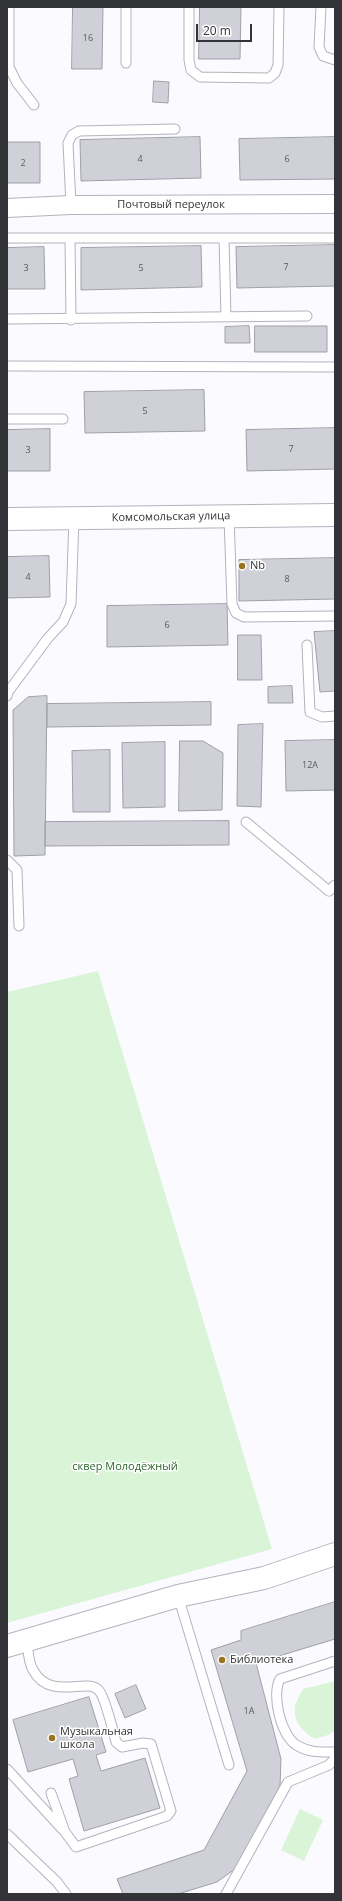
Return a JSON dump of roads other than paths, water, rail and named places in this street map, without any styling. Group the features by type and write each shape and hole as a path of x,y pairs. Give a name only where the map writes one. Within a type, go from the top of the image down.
{"main road":[{"name":"Комсомольская улица","path":"7,519 335,515"},
{"path":"17,1643 178,1596 264,1578 335,1554"}],"street":[{"name":"Почтовый переулок","path":"7,208 71,205 335,204"}],"lane":[{"path":"9,7 8,67 17,83 34,105"},
{"path":"126,7 126,63"},
{"path":"189,7 188,60 190,70 200,77 269,78 275,73 278,65 279,7"},
{"path":"321,7 319,47 323,56 335,60"},
{"path":"71,205 68,143 72,135 79,131 175,129"},
{"path":"7,238 335,238"},
{"path":"70,238 71,320"},
{"path":"224,238 226,317"},
{"path":"7,320 307,316"},
{"path":"7,366 335,367"},
{"path":"7,419 63,419"},
{"path":"229,516 232,604 236,613 244,617 335,616"},
{"path":"7,696 8,692 48,638 63,622 71,604 74,518"},
{"path":"307,645 310,712 322,717 335,716"},
{"path":"246,822 329,891 335,885"},
{"path":"7,860 17,870 19,926"},
{"path":"178,1596 229,1765"},
{"path":"7,1769 65,1832 76,1847 167,1816 171,1811 151,1744 143,1743 122,1747 116,1742 100,1692 92,1686 56,1688 43,1683 32,1669 17,1643"},
{"path":"335,1661 280,1679 276,1686 276,1697 285,1732 297,1746 313,1752 335,1752"},
{"path":"226,1894 288,1782 329,1765 335,1758"},
{"path":"52,1793 65,1832"},
{"path":"7,1834 57,1882 66,1894"}],"place":[{"name":"Nb","path":"242,566"},
{"name":"Библиотека","path":"222,1660"},
{"name":"Музыкальная школа","path":"52,1738"}],"park label":[{"name":"сквер Молодёжный","path":"125,1467"}]}
